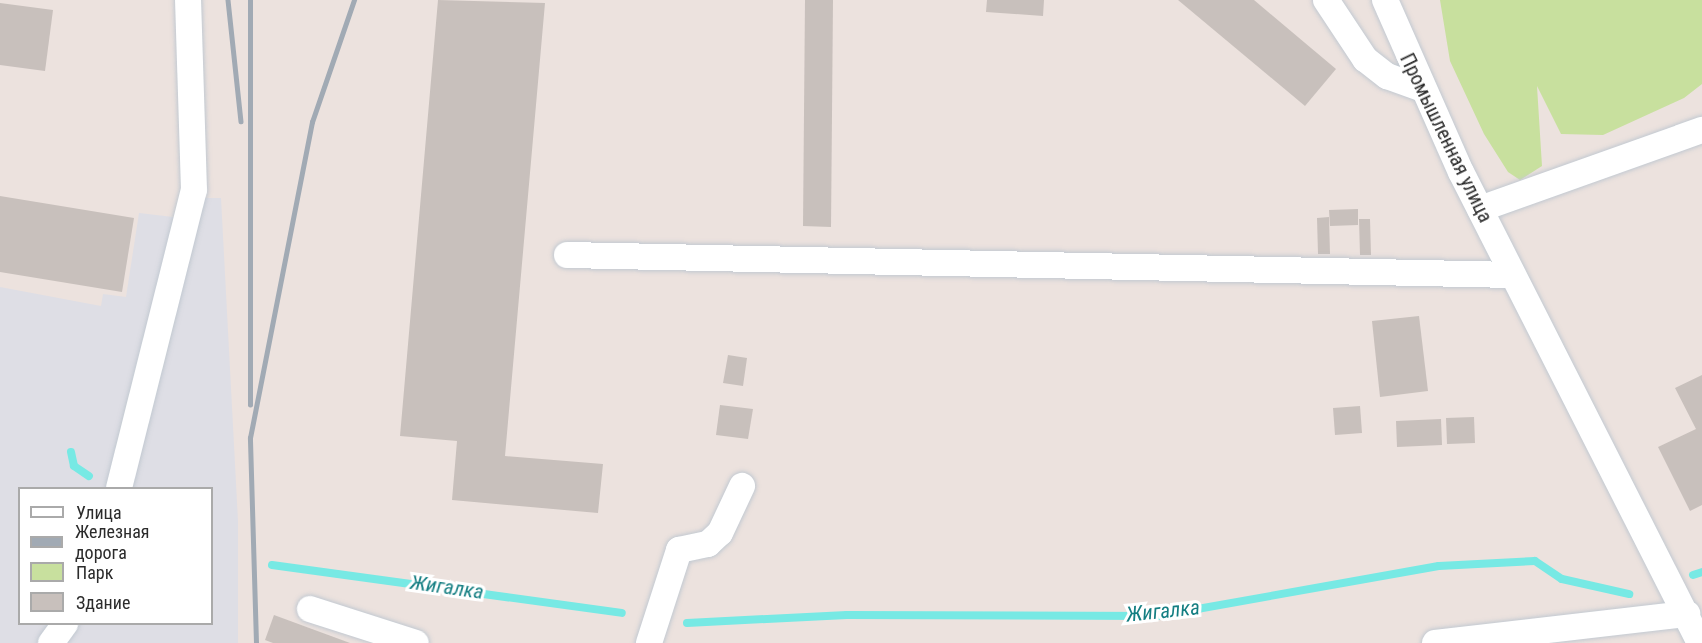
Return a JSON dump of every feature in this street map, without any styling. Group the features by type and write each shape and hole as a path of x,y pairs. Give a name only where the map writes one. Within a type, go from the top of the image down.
{"street":[{"path":"120,487 194,190 188,0"},
{"path":"1326,0 1365,59 1387,76 1422,89"},
{"name":"Промышленная улица","path":"1385,0 1422,89 1512,275 1700,643"},
{"path":"1480,209 1702,130"},
{"path":"567,255 1512,275"},
{"path":"649,643 679,550 708,543 720,533 742,486"},
{"path":"310,609 416,643"},
{"path":"1435,643 1687,614"},
{"path":"51,643 64,625"}],"shaded area":[{"path":"186,198 221,198 238,521 238,643 0,643 0,287 101,306 103,294 126,297 139,213 182,218"}],"green space":[{"path":"1440,0 1702,0 1702,84 1684,98 1603,135 1561,134 1537,86 1542,166 1520,180 1508,172 1484,134 1450,61"}],"building":[{"path":"438,0 545,3 505,456 603,464 598,513 452,500 457,441 400,436"},
{"path":"805,0 833,0 831,227 803,226"},
{"path":"987,0 1044,0 1043,16 986,12"},
{"path":"1178,0 1254,0 1336,69 1305,106"},
{"path":"0,3 53,10 45,71 0,65"},
{"path":"0,196 134,218 122,292 0,272"},
{"path":"1358,209 1358,225 1330,226 1329,210"},
{"path":"1329,217 1330,254 1318,254 1317,218"},
{"path":"1359,219 1370,219 1371,255 1360,255"},
{"path":"1419,316 1428,391 1380,397 1372,321"},
{"path":"728,355 747,358 743,386 723,383"},
{"path":"1702,375 1702,505 1690,511 1658,447 1696,429 1675,388"},
{"path":"720,405 753,409 748,439 716,435"},
{"path":"1360,406 1362,433 1335,435 1333,408"},
{"path":"1474,417 1475,443 1447,444 1446,418"},
{"path":"1441,419 1442,445 1397,447 1396,421"},
{"path":"274,615 350,643 273,643 265,640"}],"waterway":[{"name":"Жигалка","path":"71,452 74,466 89,476"},
{"name":"Жигалка","path":"687,623 847,615 1158,616 1439,566 1535,561 1562,579 1629,594"},
{"name":"Жигалка","path":"272,565 622,613"},
{"name":"Жигалка","path":"1693,575 1702,572"}],"railway":[{"path":"228,0 241,121"},
{"path":"250,0 250,405"},
{"path":"256,643 250,438 312,122 354,0"}]}
